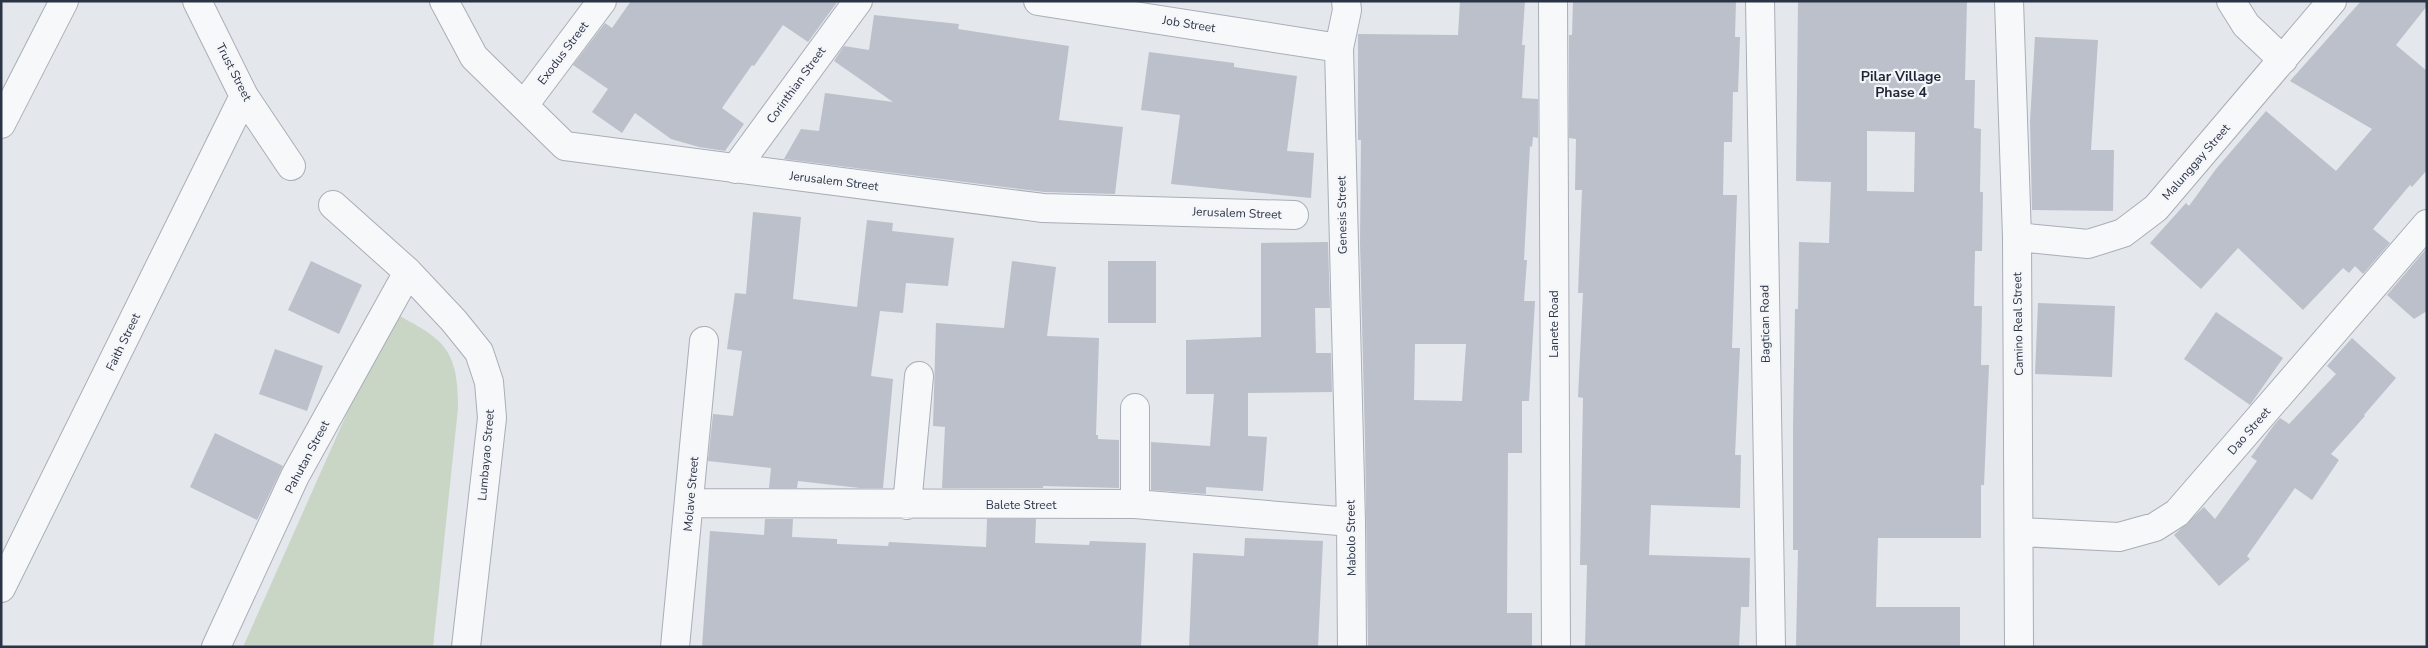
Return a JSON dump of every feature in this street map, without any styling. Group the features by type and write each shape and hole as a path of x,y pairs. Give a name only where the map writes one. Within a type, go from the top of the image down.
{"street":[{"path":"1,124 64,1"},
{"name":"Trust Street","path":"198,1 244,96 291,166"},
{"name":"Jerusalem Street","path":"444,1 474,57 565,146 1042,208 1294,215"},
{"name":"Exodus Street","path":"524,105 602,1"},
{"name":"Corinthian Street","path":"735,169 858,1"},
{"name":"Job Street","path":"1038,1 1339,48"},
{"name":"Genesis Street","path":"1346,1 1347,10 1339,48 1349,429"},
{"name":"Lanete Road","path":"1553,1 1556,647"},
{"name":"Bagtican Road","path":"1760,1 1771,647"},
{"name":"Camino Real Street","path":"2009,1 2017,238 2020,532 2019,647"},
{"path":"2232,1 2246,25 2282,60"},
{"name":"Malunggay Street","path":"2017,238 2088,244 2124,233 2156,208 2332,1"},
{"name":"Faith Street","path":"1,588 244,96"},
{"name":"Lumbayao Street","path":"334,205 408,272 454,321 479,352 489,382 492,418 466,647"},
{"name":"Dao Street","path":"2020,532 2119,537 2155,526 2177,513 2427,224"},
{"name":"Pahutan Street","path":"216,647 295,476 408,272"},
{"name":"Molave Street","path":"676,647 704,341"},
{"path":"907,505 919,376"},
{"path":"1135,408 1135,504"},
{"name":"Mabolo Street","path":"1349,429 1352,647"},
{"name":"Balete Street","path":"690,503 907,505 1135,504 1351,522"}],"green space":[{"path":"392,312 424,330 444,347 451,358 457,387 458,408 433,647 243,647"}],"building":[{"path":"631,1 838,1 808,42 783,25 754,66 752,65 722,108 744,124 725,151 699,147 671,139 635,113 622,133 592,112 608,89 573,65 605,23 612,28"},
{"path":"1460,1 1525,1 1522,45 1525,45 1522,98 1538,99 1538,138 1533,137 1532,147 1530,146 1524,260 1527,260 1524,301 1535,301 1529,401 1522,401 1522,453 1508,453 1507,613 1532,613 1532,647 1368,647 1360,242 1361,140 1358,140 1358,34 1458,35","holes":["1415,344 1466,344 1462,401 1414,400"]},
{"path":"1573,1 1736,1 1735,37 1740,37 1738,92 1733,92 1732,142 1724,142 1723,195 1737,195 1732,348 1740,348 1735,455 1741,455 1740,508 1651,505 1649,555 1750,558 1749,607 1741,607 1739,647 1585,647 1587,565 1580,565 1583,398 1578,397 1583,293 1578,293 1582,190 1575,190 1576,139 1569,138 1569,35 1572,35"},
{"path":"1798,1 1967,1 1965,80 1975,80 1974,128 1981,129 1980,192 1983,192 1982,251 1975,251 1974,306 1982,306 1981,365 1989,365 1984,485 1981,485 1981,538 1878,538 1876,607 1960,607 1960,647 1796,647 1798,550 1793,550 1793,428 1795,309 1798,309 1799,242 1829,243 1831,182 1796,181","holes":["1867,131 1915,132 1914,192 1867,191"]},
{"path":"2361,1 2427,1 2427,6 2396,45 2427,71 2427,170 2412,187 2410,185 2373,229 2390,243 2363,274 2355,266 2349,273 2343,268 2303,310 2238,248 2201,289 2150,243 2186,203 2189,206 2216,169 2266,111 2336,171 2372,129 2290,81"},
{"path":"874,15 959,24 958,29 1069,46 1059,120 1123,127 1115,194 1044,192 784,159 801,129 819,131 825,93 893,102 834,61 844,46 869,50"},
{"path":"2035,37 2098,40 2091,150 2114,150 2113,211 2032,210 2030,121"},
{"path":"1149,52 1234,63 1234,67 1297,76 1287,151 1314,153 1311,198 1171,184 1180,115 1141,110"},
{"path":"753,212 801,217 793,299 857,307 867,220 893,223 892,231 954,238 948,286 906,283 903,313 880,311 871,376 893,379 883,488 860,488 798,481 797,488 769,488 771,468 708,461 713,414 733,416 742,351 727,349 735,293 746,294"},
{"path":"1328,242 1330,308 1315,308 1316,353 1331,353 1332,392 1248,393 1248,436 1267,437 1263,491 1206,487 1206,494 1151,490 1151,442 1210,446 1214,394 1186,394 1186,340 1261,337 1261,243"},
{"path":"2427,248 2427,311 2414,319 2387,295"},
{"path":"311,261 362,285 339,334 288,310"},
{"path":"1012,261 1056,267 1047,336 1099,338 1096,435 1098,435 1098,439 1119,440 1119,488 1043,486 1043,488 942,488 945,427 933,426 936,323 1004,328"},
{"path":"1108,261 1156,261 1156,323 1108,323"},
{"path":"2038,303 2115,306 2112,377 2035,374"},
{"path":"2216,312 2283,358 2250,405 2184,359"},
{"path":"2352,338 2396,378 2331,454 2339,460 2312,500 2295,488 2247,556 2250,559 2219,586 2174,535 2204,507 2215,519 2257,461 2251,457 2274,425 2280,418 2289,424 2336,374 2327,366"},
{"path":"275,349 323,366 307,411 259,394"},
{"path":"215,433 283,466 257,520 190,487"},
{"path":"765,519 793,519 792,537 837,539 837,544 888,546 889,542 986,547 987,519 1036,519 1035,543 1089,545 1090,541 1146,543 1141,647 702,647 710,531 764,535"},
{"path":"1245,538 1323,541 1318,647 1189,647 1193,553 1244,556"}],"district":[{"name":"Pilar Village Phase 4","path":"1901,84"}]}
